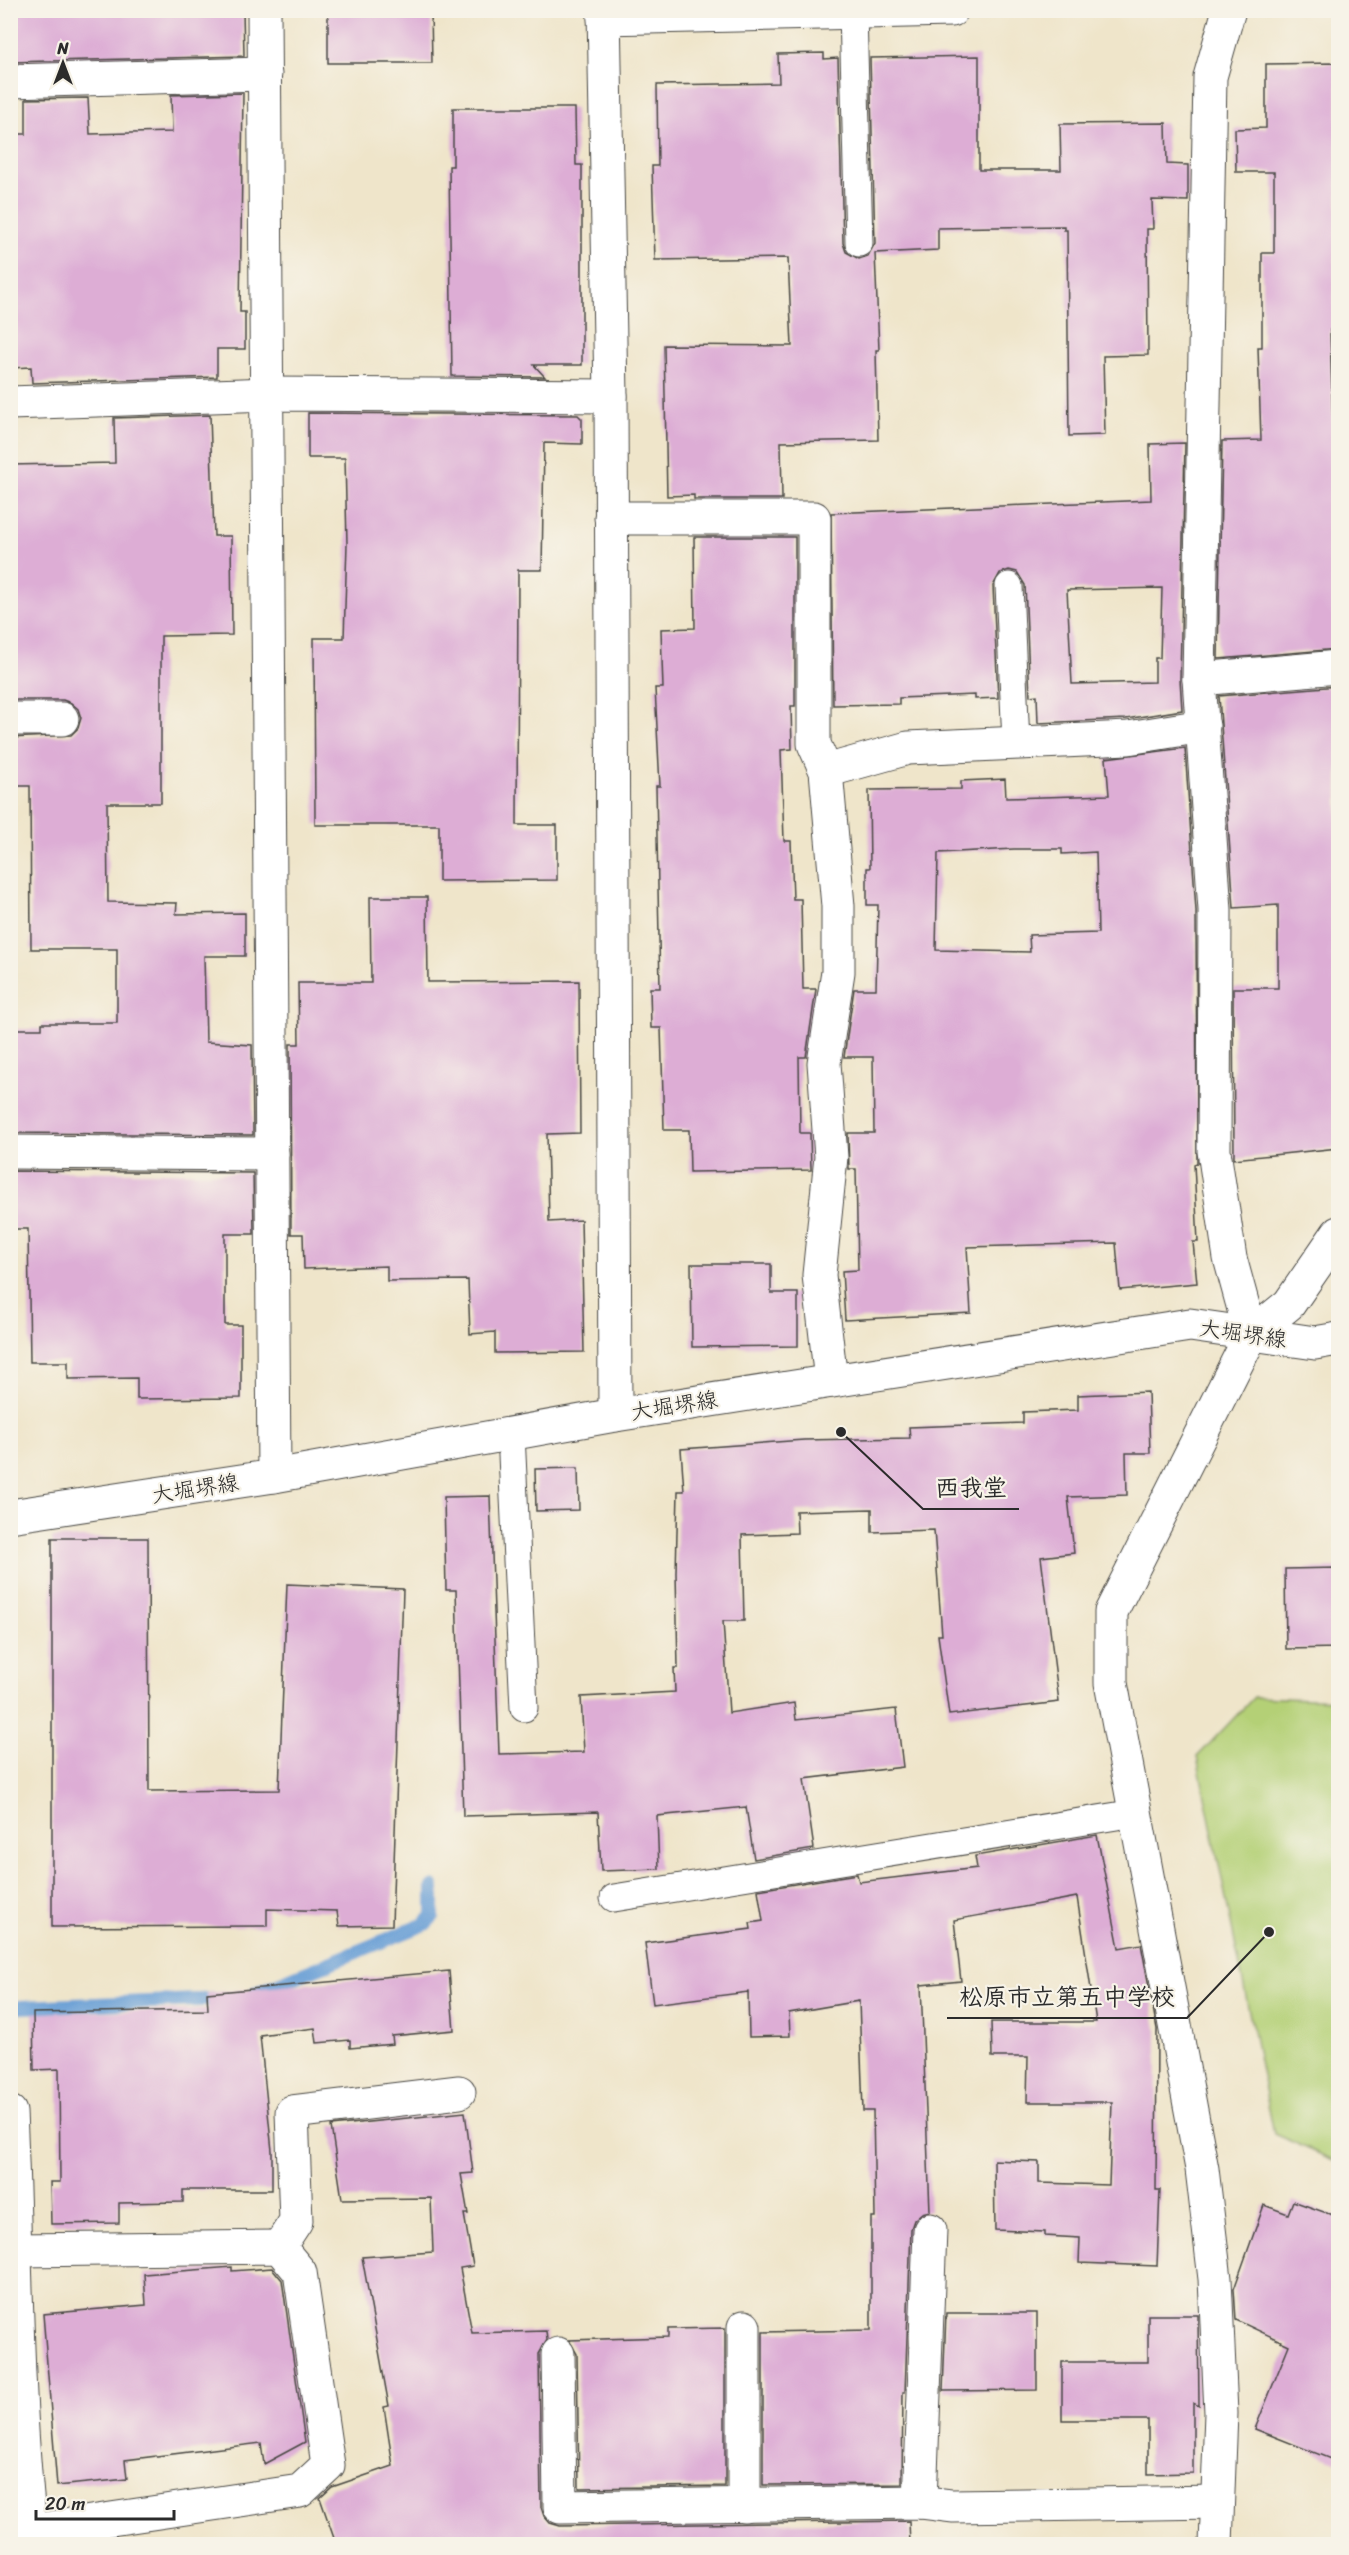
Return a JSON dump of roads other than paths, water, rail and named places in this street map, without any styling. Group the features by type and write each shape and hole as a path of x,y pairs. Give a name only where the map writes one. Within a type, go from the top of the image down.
{"street":[{"path":"264,10 274,1476"},
{"path":"615,1414 611,396 604,14 952,10"},
{"path":"1229,10 1210,77 1199,679 1215,910 1215,1151 1230,1258 1251,1335"},
{"path":"10,81 265,74"},
{"path":"10,403 268,394 611,396"},
{"path":"611,518 814,518 814,744 826,771 838,906 838,972 824,1063 831,1157 819,1275 831,1381"},
{"path":"1199,679 1338,667"},
{"path":"10,719 62,719"},
{"path":"826,771 908,748 1128,738 1203,726"},
{"path":"10,1152 272,1154"},
{"path":"1216,2544 1221,2413 1215,2279 1202,2169 1111,1683 1111,1612 1251,1335 1289,1304 1338,1233"},
{"name":"大堀堺線","path":"10,1516 274,1476 615,1414 1190,1325 1315,1343 1338,1339"},
{"path":"279,2247 296,2221 292,2112 459,2092"},
{"path":"10,2112 18,2400 31,2538 300,2491 328,2464 300,2272 279,2247 14,2235"},
{"path":"920,2502 930,2230"},
{"path":"744,2327 744,2505"},
{"path":"558,2354 560,2507 920,2502 952,2506 1217,2502"}],"lane":[{"path":"853,12 859,243"},
{"path":"1009,586 1016,743"},
{"path":"511,1434 524,1708"},
{"path":"614,1898 1135,1813"}],"waterway":[{"path":"256,1993 425,1924 433,1916 433,1887"},
{"path":"20,2007 226,1999"}],"place":[{"name":"西我堂","path":"841,1432"},
{"name":"松原市立第五中学校","path":"1269,1932"}]}
